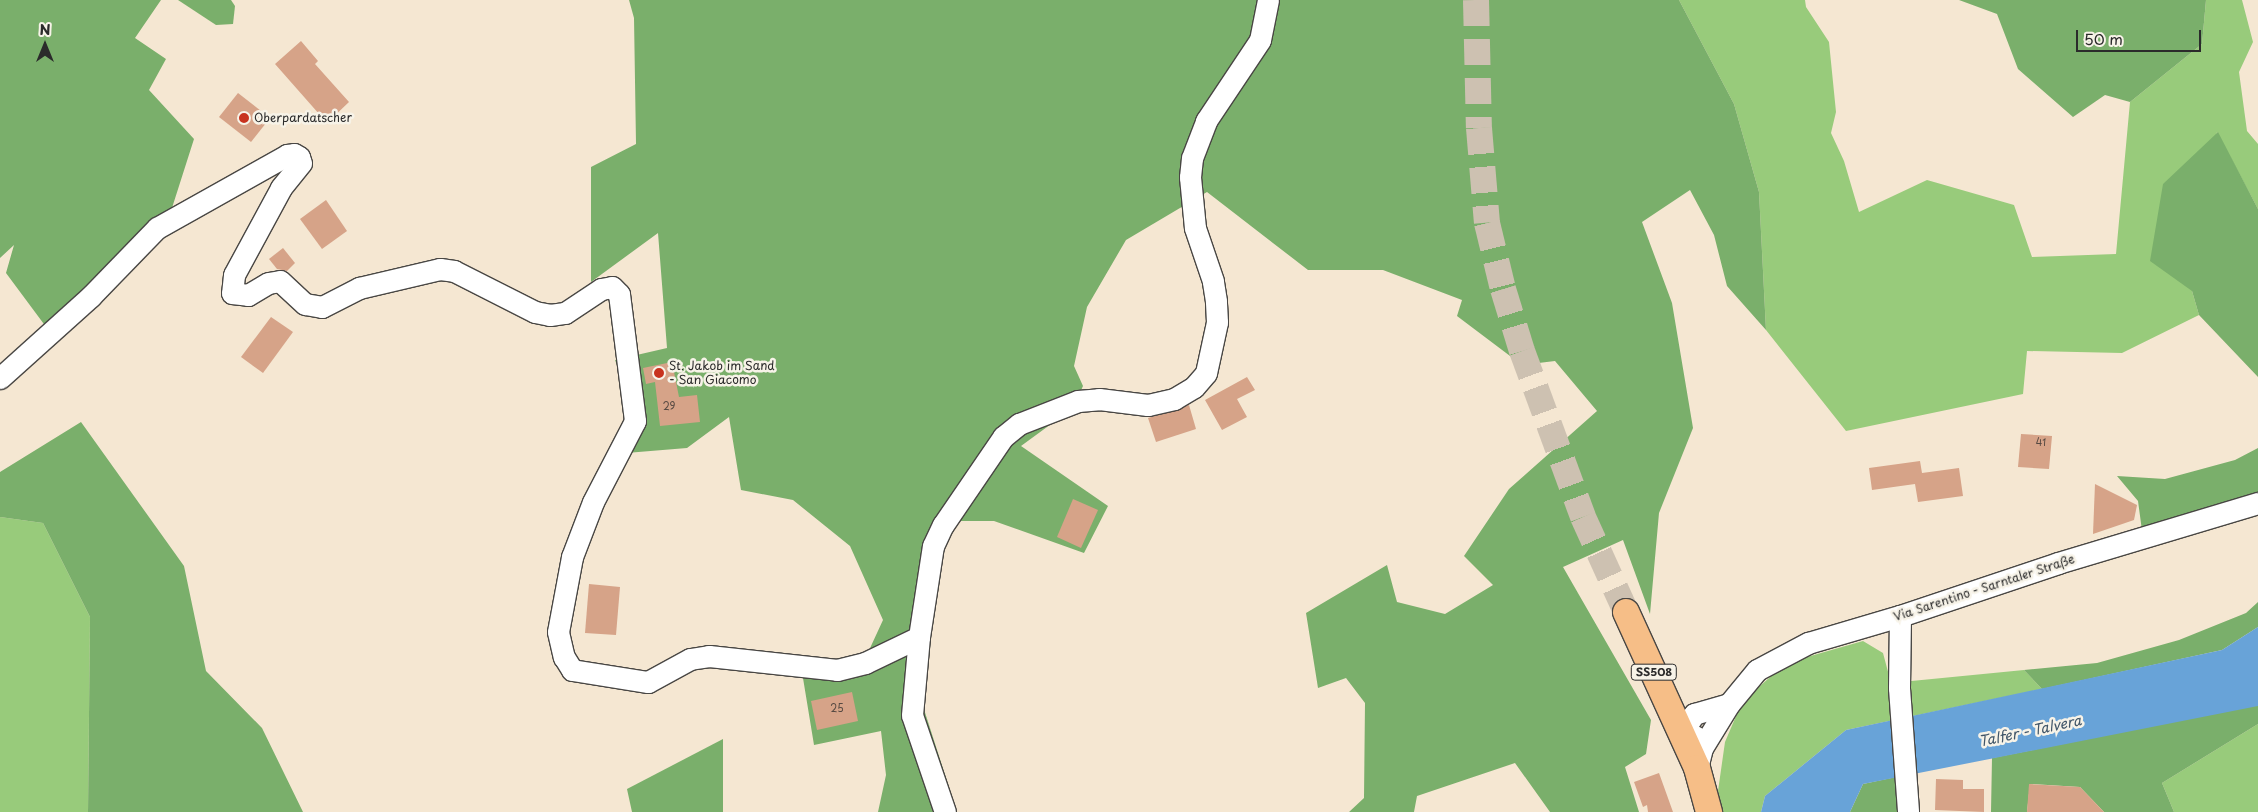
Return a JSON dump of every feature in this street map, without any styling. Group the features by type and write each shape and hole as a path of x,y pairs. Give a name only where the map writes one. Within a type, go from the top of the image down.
{"main road":[{"name":"SS508","path":"1626,612 1666,698 1688,723 1697,768 1709,812"}],"street":[{"path":"945,812 912,715 919,637 934,546 943,525 1003,437 1036,416 1078,401 1099,398 1148,405 1174,398 1194,387 1206,373 1217,322 1216,301 1213,280 1195,228 1190,177 1192,158 1206,122 1260,40 1268,0"},
{"path":"0,378 91,296 157,228 294,154 299,157 301,163 281,188 234,275 232,293 248,295 268,283 280,281 304,304 322,307 359,288 440,268 454,271 534,312 550,315 565,313 601,289 612,288 620,294 636,421 593,502 572,557 558,632 564,657 572,670 648,682 690,659 709,656 837,670 865,663 919,637"},
{"name":"Via Sarentino - Sarntaler Straße","path":"1697,768 1702,748 1729,704 1756,670 1808,643 1900,616 2058,563 2258,503"},
{"path":"1900,616 1899,688 1908,803"},
{"path":"1712,734 1696,737 1688,723 1729,704"}],"green space":[{"path":"0,0 161,0 135,38 166,59 149,90 194,139 164,233 55,339 6,273 14,245 0,258"},
{"path":"178,0 231,0 235,6 233,24 216,25"},
{"path":"629,0 1679,0 1734,104 1759,192 1766,330 1727,286 1714,235 1690,190 1642,222 1672,303 1693,428 1659,513 1650,614 1623,540 1563,567 1651,720 1646,754 1625,767 1639,812 1550,812 1515,763 1417,796 1414,812 1349,812 1364,798 1365,703 1346,678 1318,688 1306,613 1387,565 1397,602 1445,614 1493,585 1464,556 1509,489 1597,411 1555,361 1522,365 1457,316 1462,300 1383,270 1308,270 1207,192 1126,240 1087,307 1074,366 1083,386 1073,408 1021,446 1108,506 1084,553 994,521 959,521 942,552 921,700 957,812 878,812 886,775 881,731 814,745 802,672 865,659 883,620 850,546 793,500 741,490 729,417 687,448 614,454 631,403 615,360 667,348 658,233 591,282 591,167 636,144 634,18"},
{"path":"1679,0 1805,0 1806,7 1829,42 1836,112 1831,133 1844,161 1859,212 1927,180 2014,205 2032,257 2116,254 2130,102 2202,44 2206,0 2242,0 2253,42 2239,72 2247,131 2258,144 2258,209 2217,132 2192,291 2199,315 2122,353 2027,351 2023,394 1846,431 1766,330 1759,192 1734,104"},
{"path":"1959,0 2206,0 2202,44 2130,102 2105,95 2073,117 2018,69 1997,14"},
{"path":"2218,132 2258,209 2258,377 2199,315 2192,291 2150,261 2163,184"},
{"path":"81,422 184,566 206,671 262,728 303,812 88,812 90,617 43,523 0,517 0,472"},
{"path":"2258,448 2258,503 2143,538 2138,501 2117,476 2165,479 2235,460"},
{"path":"0,517 43,523 90,617 88,812 0,812"},
{"path":"2258,602 2258,627 2222,650 2042,689 2024,670 2097,663 2179,640 2246,613"},
{"path":"1863,641 1883,653 1891,683 2024,670 2042,689 1846,730 1765,796 1761,812 1722,812 1718,791 1725,742 1742,702 1786,663"},
{"path":"2258,705 2258,724 2162,783 2174,812 2104,812 2080,787 2030,784 2027,812 1991,812 1992,758"},
{"path":"2258,724 2258,812 2174,812 2162,783"},
{"path":"723,739 723,812 632,812 627,789"},
{"path":"1896,777 1899,812 1850,812 1863,784"}],"water":[{"name":"Talfer - Talvera","path":"2258,627 2258,706 1863,784 1850,812 1761,812 1765,796 1846,730 2222,650"}],"building":[{"path":"301,41 318,61 315,64 349,102 327,123 275,64"},
{"name":"Oberpardatscher","path":"238,93 270,118 251,142 219,117"},
{"path":"326,200 347,231 322,249 300,219"},
{"path":"283,248 295,263 287,271 277,269 269,259"},
{"path":"271,317 293,332 263,373 241,357"},
{"path":"672,362 679,397 697,395 700,422 660,426 655,382 646,384 643,368"},
{"path":"1247,377 1255,390 1237,399 1247,417 1222,430 1205,400"},
{"path":"1189,405 1196,429 1156,442 1148,418"},
{"path":"2021,434 2052,436 2049,469 2018,467"},
{"path":"1920,461 1922,473 1959,468 1963,496 1918,502 1915,484 1872,490 1869,468"},
{"path":"2095,484 2137,505 2134,520 2093,534"},
{"path":"1073,499 1098,510 1081,548 1057,537"},
{"path":"589,584 620,587 616,635 585,633"},
{"path":"852,692 858,721 817,730 811,701"},
{"path":"1659,773 1673,812 1648,812 1647,805 1643,807 1634,782"},
{"path":"1936,779 1963,780 1963,789 1984,789 1984,812 1935,810"},
{"path":"2029,784 2080,787 2104,812 2027,812"}],"tunnel":[{"path":"1476,0 1479,128 1487,223 1503,289 1522,351 1583,517 1626,612"}],"place":[{"name":"Oberpardatscher","path":"244,118"},
{"name":"St. Jakob im Sand - San Giacomo","path":"659,373"}]}
